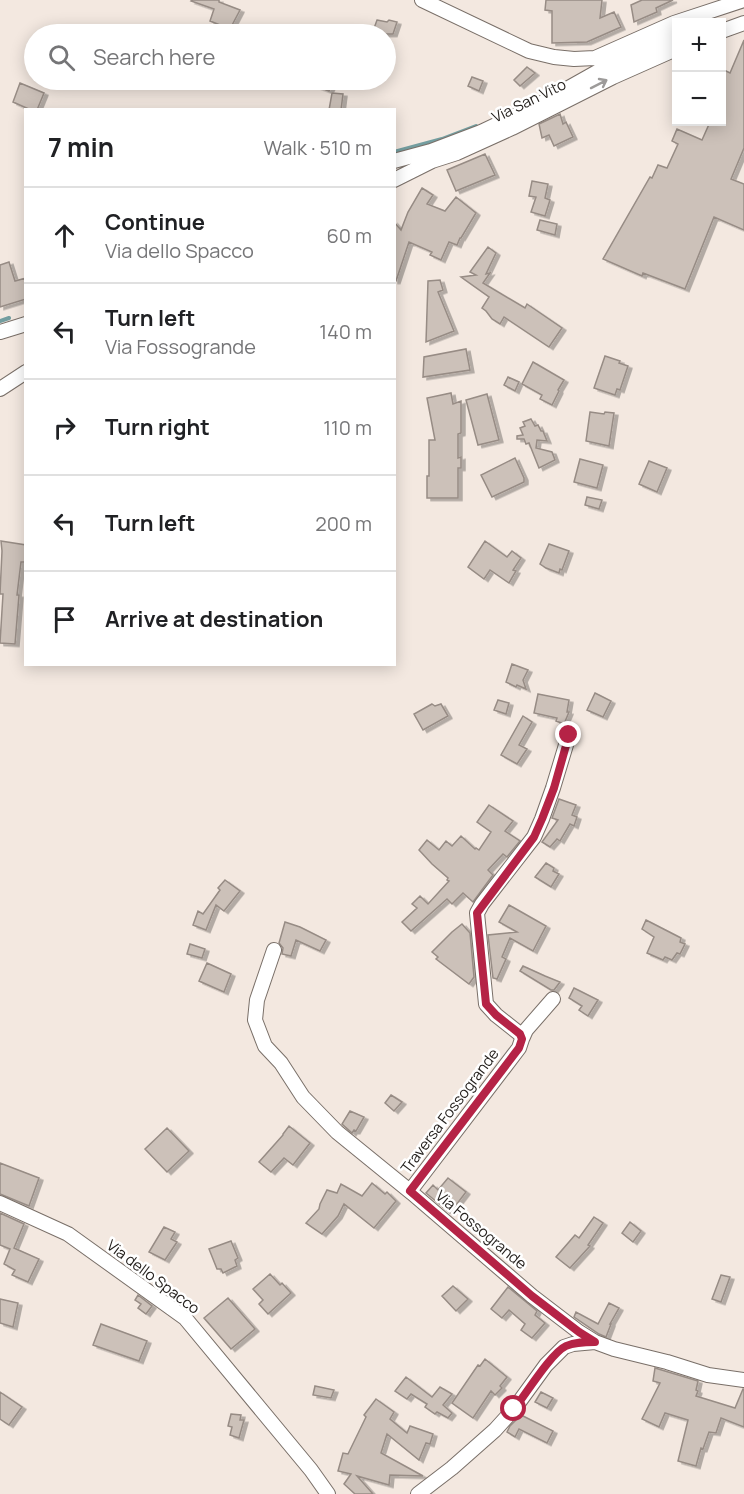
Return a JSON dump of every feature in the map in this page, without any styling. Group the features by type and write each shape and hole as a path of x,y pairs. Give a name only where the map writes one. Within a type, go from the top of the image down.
{"street":[{"path":"422,0 529,51 574,59 596,58 674,23 744,0"},
{"path":"716,18 744,10"},
{"path":"726,30 744,23"},
{"name":"Via San Vito","path":"396,160 431,151 481,132 540,104 604,68 672,36"},
{"name":"Via San Vito","path":"396,179 432,161 457,153 512,128 613,77 672,51"},
{"path":"0,332 24,325"},
{"path":"0,389 24,373"},
{"path":"522,1039 520,1034 486,1004 477,913 534,837 554,788 569,735"},
{"name":"Via Fossogrande","path":"274,950 257,1000 255,1020 265,1046 281,1063 303,1097 322,1118 532,1296 595,1342 708,1375 744,1380"},
{"name":"Traversa Fossogrande","path":"410,1191 519,1048 526,1030 553,999"},
{"name":"Via dello Spacco","path":"0,1203 68,1234 185,1318 311,1470 328,1494"},
{"path":"418,1494 495,1430 514,1409 546,1365 564,1347 595,1342"}],"building":[{"path":"219,0 219,2 240,10 233,24 218,24 210,21 214,9 191,1"},
{"path":"546,0 602,0 600,18 614,12 621,27 587,42 552,43 552,11 545,10"},
{"path":"642,0 673,0 656,8 657,12 634,22 631,5"},
{"path":"377,20 397,22 396,25 376,24"},
{"path":"744,40 744,148 731,179 744,184 744,230 714,217 685,289 643,273 642,276 603,259 658,165 667,168 678,144 672,141 677,129 702,140 708,126 726,126 726,71 730,73"},
{"path":"527,67 535,73 520,86 514,80"},
{"path":"472,77 483,81 479,91 468,86"},
{"path":"20,83 24,85 24,90 37,90 44,93 38,108 26,108 13,102"},
{"path":"332,93 343,94 341,108 329,108"},
{"path":"560,114 563,124 566,122 573,137 554,146 549,135 542,138 539,124"},
{"path":"485,154 495,175 456,191 447,170"},
{"path":"532,181 548,184 545,198 550,200 545,216 531,212 536,197 529,196"},
{"path":"422,188 433,195 427,204 445,211 456,197 476,213 457,245 449,242 441,260 430,255 432,252 409,242 396,281 396,224 401,230"},
{"path":"540,220 557,224 555,235 537,230"},
{"path":"488,247 496,253 486,274 490,273 483,283 525,308 527,304 562,328 549,347 504,317 500,324 492,319 482,308 489,297 461,277 476,275 470,272"},
{"path":"9,262 15,281 24,279 24,300 0,307 0,265"},
{"path":"440,280 443,290 438,292 454,331 426,342 428,281"},
{"path":"466,349 470,370 423,377 424,357"},
{"path":"605,356 628,366 620,390 617,389 615,395 594,388"},
{"path":"533,362 564,380 552,405 540,399 542,395 522,384"},
{"path":"508,377 519,382 515,391 504,385"},
{"path":"451,393 453,404 461,401 458,458 461,457 461,468 458,468 458,498 427,498 429,440 435,440 427,398"},
{"path":"487,394 499,440 478,445 466,400"},
{"path":"590,412 614,413 609,446 586,441"},
{"path":"531,419 535,426 538,425 543,431 547,441 537,440 536,448 552,452 555,460 539,468 529,443 526,444 524,439 517,439 517,436 523,435 520,428 525,426 523,422"},
{"path":"515,458 524,482 492,497 481,475"},
{"path":"580,459 603,465 597,488 574,482"},
{"path":"649,461 667,468 657,492 639,484"},
{"path":"587,497 602,500 599,509 585,505"},
{"path":"1,541 24,545 24,562 21,562 17,595 19,595 15,644 0,643 3,594 0,594"},
{"path":"485,541 507,557 512,551 521,558 513,570 516,571 509,583 490,570 484,579 468,567"},
{"path":"549,544 569,551 559,573 540,564"},
{"path":"512,664 528,670 523,680 526,689 506,682"},
{"path":"595,693 611,701 603,717 587,710"},
{"path":"538,694 569,700 567,712 569,712 564,724 556,721 557,718 534,713"},
{"path":"498,700 509,703 506,714 494,710"},
{"path":"432,704 435,706 441,704 448,716 423,730 414,714"},
{"path":"523,716 532,722 519,745 527,749 517,764 501,755"},
{"path":"559,799 576,805 572,815 577,817 574,826 570,824 560,841 557,839 550,847 542,842 558,820 552,818"},
{"path":"489,805 513,821 505,831 520,841 507,857 503,854 488,870 493,875 473,902 463,893 452,904 447,899 411,931 402,922 417,908 412,904 420,896 428,904 449,881 419,850 427,840 439,850 446,841 452,846 461,836 479,850 491,832 477,822"},
{"path":"546,863 559,874 551,887 535,877"},
{"path":"225,880 240,891 224,911 216,905 206,930 193,925 198,911 203,914"},
{"path":"509,905 546,926 533,951 510,938 502,957 506,959 497,979 493,978 488,935 517,932 499,922"},
{"path":"646,920 681,938 680,942 685,944 680,954 677,953 672,960 665,957 663,960 647,953 654,937 642,929"},
{"path":"285,922 326,940 320,951 296,940 291,956 282,954 283,948 279,943"},
{"path":"462,924 470,933 474,977 469,984 436,959 438,957 432,952"},
{"path":"190,944 205,949 202,958 187,954"},
{"path":"207,963 231,974 224,992 199,981"},
{"path":"523,966 560,982 554,990 551,990 520,971"},
{"path":"574,988 598,1000 588,1016 579,1010 582,1006 569,998"},
{"path":"391,1095 402,1102 394,1111 385,1103"},
{"path":"350,1111 364,1117 356,1131 352,1133 342,1124"},
{"path":"289,1126 310,1143 293,1165 284,1158 271,1172 259,1162"},
{"path":"167,1128 189,1151 167,1172 145,1149"},
{"path":"0,1163 39,1178 29,1206 0,1194"},
{"path":"448,1178 466,1192 450,1213 426,1193 433,1185 438,1190"},
{"path":"372,1183 396,1201 374,1228 344,1204 338,1216 322,1234 306,1223 319,1209 327,1190 337,1193 341,1184 362,1196"},
{"path":"0,1213 24,1224 14,1248 39,1259 28,1282 12,1275 15,1270 4,1264 10,1249 0,1245"},
{"path":"594,1217 603,1223 588,1245 590,1246 570,1268 556,1257 575,1235 579,1238"},
{"path":"630,1222 641,1231 633,1242 622,1233"},
{"path":"164,1227 175,1232 171,1239 177,1242 165,1260 149,1252"},
{"path":"231,1241 238,1258 235,1260 237,1266 223,1273 221,1269 217,1269 209,1249"},
{"path":"270,1274 291,1293 268,1314 259,1304 263,1300 253,1289"},
{"path":"721,1275 730,1277 721,1302 712,1299"},
{"path":"453,1286 468,1299 456,1311 442,1296"},
{"path":"508,1287 537,1311 535,1315 545,1323 532,1338 521,1330 525,1324 509,1310 502,1318 491,1309"},
{"path":"138,1295 152,1306 146,1314 138,1308 141,1304 135,1300"},
{"path":"228,1298 255,1329 231,1349 204,1318"},
{"path":"0,1299 18,1303 13,1327 0,1323"},
{"path":"609,1303 619,1308 606,1337 574,1317 576,1312 598,1324"},
{"path":"101,1324 147,1341 139,1361 93,1345"},
{"path":"485,1359 507,1377 500,1386 502,1388 495,1395 491,1391 473,1418 452,1403 478,1365 480,1366"},
{"path":"655,1368 698,1381 696,1396 735,1408 744,1389 744,1427 721,1418 716,1433 709,1432 696,1466 678,1461 688,1420 665,1413 659,1427 642,1419 660,1383 653,1381"},
{"path":"406,1377 432,1397 440,1387 452,1394 443,1405 452,1413 448,1418 437,1412 435,1414 425,1407 427,1404 411,1394 407,1399 395,1391"},
{"path":"315,1386 334,1390 331,1398 313,1395"},
{"path":"0,1392 22,1407 9,1425 0,1419"},
{"path":"541,1392 553,1398 547,1408 535,1402"},
{"path":"376,1399 394,1412 390,1419 407,1433 410,1426 433,1434 430,1444 426,1443 419,1460 387,1434 381,1453 423,1476 390,1475 389,1485 357,1476 373,1494 355,1494 344,1484 351,1474 338,1471 343,1453 348,1454 366,1417 364,1415"},
{"path":"231,1414 241,1415 240,1420 244,1420 239,1438 230,1435 232,1427 228,1426"},
{"path":"521,1415 553,1431 547,1443 519,1429 515,1437 507,1432"}],"waterway":[{"path":"396,151 442,139 476,126"},
{"path":"0,321 9,318"}],"route":[{"path":"514,1409 546,1365 564,1347 583,1342 595,1342 532,1296 410,1191 519,1048 522,1039 520,1034 486,1004 477,913 534,837 554,788 569,735"}]}
